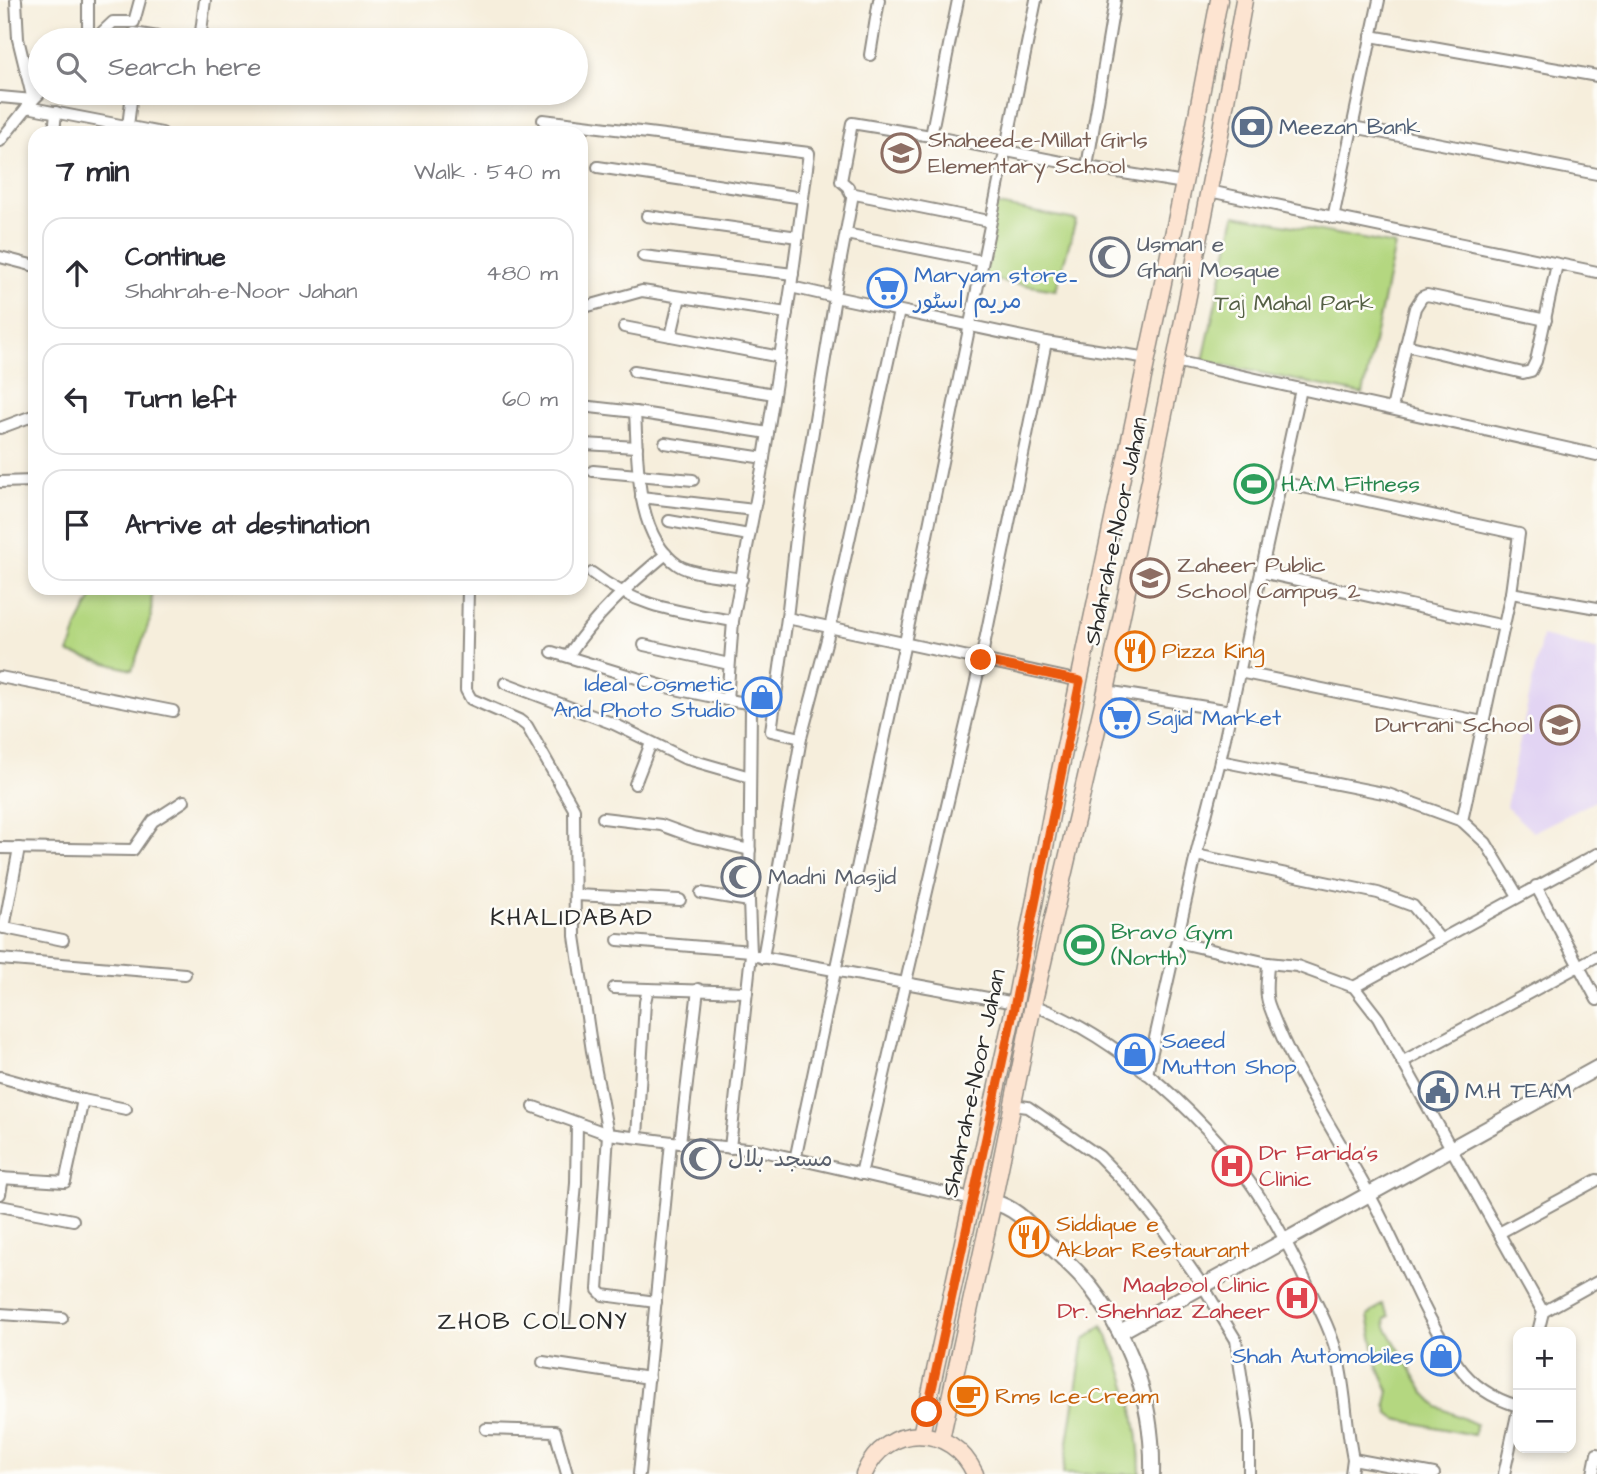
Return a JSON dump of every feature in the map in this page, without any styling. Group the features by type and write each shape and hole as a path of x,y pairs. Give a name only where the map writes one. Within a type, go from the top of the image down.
{"main road":[{"name":"Shahrah-e-Noor Jahan","path":"921,1435 1015,1003 1184,183 1219,0"},
{"name":"Shahrah-e-Noor Jahan","path":"941,1439 1033,1005 1106,691 1209,191 1244,0"},
{"path":"1206,68 1231,72"},
{"path":"1123,475 1149,480"},
{"path":"864,1474 878,1452 891,1443 905,1437 921,1435 941,1439 962,1454 975,1474"}],"street":[{"path":"16,0 18,38 28,79"},
{"path":"88,0 88,28"},
{"path":"135,28 140,0"},
{"path":"202,28 205,0"},
{"path":"870,55 878,0"},
{"path":"932,136 958,0"},
{"path":"795,1160 905,642 1036,0"},
{"path":"1087,167 1115,0"},
{"path":"1334,218 1379,0"},
{"path":"107,28 113,22 126,28"},
{"path":"1371,36 1597,76"},
{"path":"0,97 28,100"},
{"path":"0,141 29,105"},
{"path":"43,105 56,112 112,126"},
{"path":"121,126 128,105"},
{"path":"55,126 56,112"},
{"path":"543,120 809,153 764,458 733,621 727,700"},
{"path":"989,221 849,192 848,187 841,181 852,123 1184,183"},
{"path":"1353,127 1597,174"},
{"path":"598,167 803,198"},
{"path":"1209,191 1597,272"},
{"path":"771,732 788,618 797,529 853,194"},
{"path":"647,216 798,237"},
{"path":"846,234 982,261"},
{"path":"643,256 793,274"},
{"path":"0,257 28,264"},
{"path":"1406,345 1531,372 1546,320 1557,264"},
{"path":"791,288 1046,342 1148,358"},
{"path":"588,306 642,291 787,313"},
{"path":"1392,409 1415,308 1422,297 1427,295 1546,320"},
{"path":"671,336 680,297"},
{"path":"763,958 802,738 830,628 899,311"},
{"path":"624,327 780,357"},
{"path":"861,1174 981,660 1046,342"},
{"path":"1175,361 1597,454"},
{"path":"634,372 774,394"},
{"path":"1147,1074 1220,761 1301,389"},
{"path":"588,407 768,433"},
{"path":"635,412 640,497 651,528 666,554 684,568 742,579"},
{"path":"0,428 28,418"},
{"path":"665,443 764,458"},
{"path":"588,444 637,447"},
{"path":"593,471 693,480"},
{"path":"0,482 28,481"},
{"path":"1280,482 1519,534 1511,593 1462,821"},
{"path":"640,497 754,510"},
{"path":"669,521 749,535"},
{"path":"568,656 582,635 622,593 666,554"},
{"path":"1261,572 1504,626"},
{"path":"592,573 622,593 657,608 733,621"},
{"path":"1511,593 1597,608"},
{"path":"468,595 468,695 527,726 573,808 577,948 592,1051 608,1134 598,1290 603,1295 656,1302"},
{"path":"788,618 1080,681"},
{"path":"644,645 729,664"},
{"path":"552,652 666,687 750,705 751,953 730,1148"},
{"path":"1239,673 1483,722"},
{"path":"0,677 173,711"},
{"path":"505,683 614,724 684,758 750,777"},
{"path":"1106,691 1231,711"},
{"path":"750,728 802,738"},
{"path":"635,784 651,743"},
{"path":"1220,761 1388,794 1462,821 1486,843 1518,896"},
{"path":"0,848 132,850 153,821 184,801"},
{"path":"603,818 661,825 694,837 750,850"},
{"path":"19,848 2,928 63,940"},
{"path":"1354,987 1597,854"},
{"path":"1196,855 1378,893 1413,906 1440,939"},
{"path":"1536,886 1597,1000"},
{"path":"701,892 749,901"},
{"path":"575,895 680,900"},
{"path":"618,940 751,953 763,958 1015,1003"},
{"path":"1177,942 1268,963 1297,966 1354,987 1378,1018 1543,1312 1539,1327"},
{"path":"1402,1062 1597,956"},
{"path":"0,960 185,974"},
{"path":"1268,963 1267,1002 1286,1046 1370,1194 1432,1320 1458,1366 1478,1386 1499,1401 1513,1406"},
{"path":"614,988 747,992"},
{"path":"637,1138 648,989"},
{"path":"639,1474 675,1143 698,989"},
{"path":"1033,1005 1054,1013 1115,1050 1172,1094 1239,1168 1262,1200 1286,1240 1315,1300 1338,1357 1353,1459 1351,1474"},
{"path":"1120,1332 1597,1068"},
{"path":"0,1077 126,1109"},
{"path":"0,1194 1,1178 65,1182 83,1100"},
{"path":"1012,1105 1028,1107 1099,1156 1133,1191 1203,1286 1236,1340 1249,1428 1249,1474"},
{"path":"534,1107 608,1134 758,1150 972,1199"},
{"path":"564,1324 576,1183 577,1124"},
{"path":"1499,1233 1597,1180"},
{"path":"993,1202 1011,1206 1083,1278 1120,1332 1144,1390 1152,1438 1152,1474"},
{"path":"0,1206 73,1220"},
{"path":"1543,1312 1597,1282"},
{"path":"0,1314 62,1318"},
{"path":"543,1362 649,1378"},
{"path":"486,1429 555,1431 567,1474"},
{"path":"1504,1474 1513,1432"},
{"path":"1592,1474 1597,1454"},
{"path":"1353,1459 1434,1474"}],"shaded area":[{"name":"Durrani School","path":"1542,636 1597,650 1597,800 1533,832 1506,807"}],"green space":[{"path":"993,204 1076,220 1056,290 976,277"},
{"name":"Taj Mahal Park","path":"1235,215 1395,245 1363,394 1203,361"},
{"path":"93,595 152,595 151,617 132,670 69,653 78,625"},
{"path":"1382,1304 1389,1316 1385,1319 1386,1327 1424,1392 1438,1407 1476,1424 1473,1435 1396,1419 1389,1414 1386,1404 1389,1391 1378,1367 1368,1316"},
{"path":"1102,1326 1125,1380 1135,1416 1140,1474 1063,1474 1084,1340"}],"place":[{"name":"Meezan Bank","path":"1252,127"},
{"name":"Shaheed-e-Millat Girls Elementary School","path":"901,153"},
{"name":"Usman e Ghani Mosque","path":"1110,257"},
{"name":"Maryam store۔ مریم اسٹور","path":"887,288"},
{"name":"H.A.M Fitness","path":"1254,484"},
{"name":"Zaheer Public School Campus 2","path":"1150,578"},
{"name":"Pizza King","path":"1135,651"},
{"name":"Ideal Cosmetic And Photo Studio","path":"762,697"},
{"name":"Sajid Market","path":"1120,718"},
{"name":"Durrani School","path":"1560,725"},
{"name":"Madni Masjid","path":"741,877"},
{"name":"Bravo Gym (North)","path":"1084,945"},
{"name":"Saeed Mutton Shop","path":"1135,1054"},
{"name":"M.H TEAM","path":"1438,1091"},
{"name":"مسجد بلال","path":"701,1159"},
{"name":"Dr Farida's Clinic","path":"1232,1166"},
{"name":"Siddique e Akbar Restaurant","path":"1029,1237"},
{"name":"Maqbool Clinic Dr. Shehnaz Zaheer","path":"1297,1298"},
{"name":"Shah Automobiles","path":"1441,1356"},
{"name":"Rms Ice-Cream","path":"968,1396"}],"district":[{"name":"KHALIDABAD","path":"572,918"},
{"name":"ZHOB COLONY","path":"533,1322"}],"route":[{"path":"927,1412 1015,1003 1080,681 981,660"}]}
